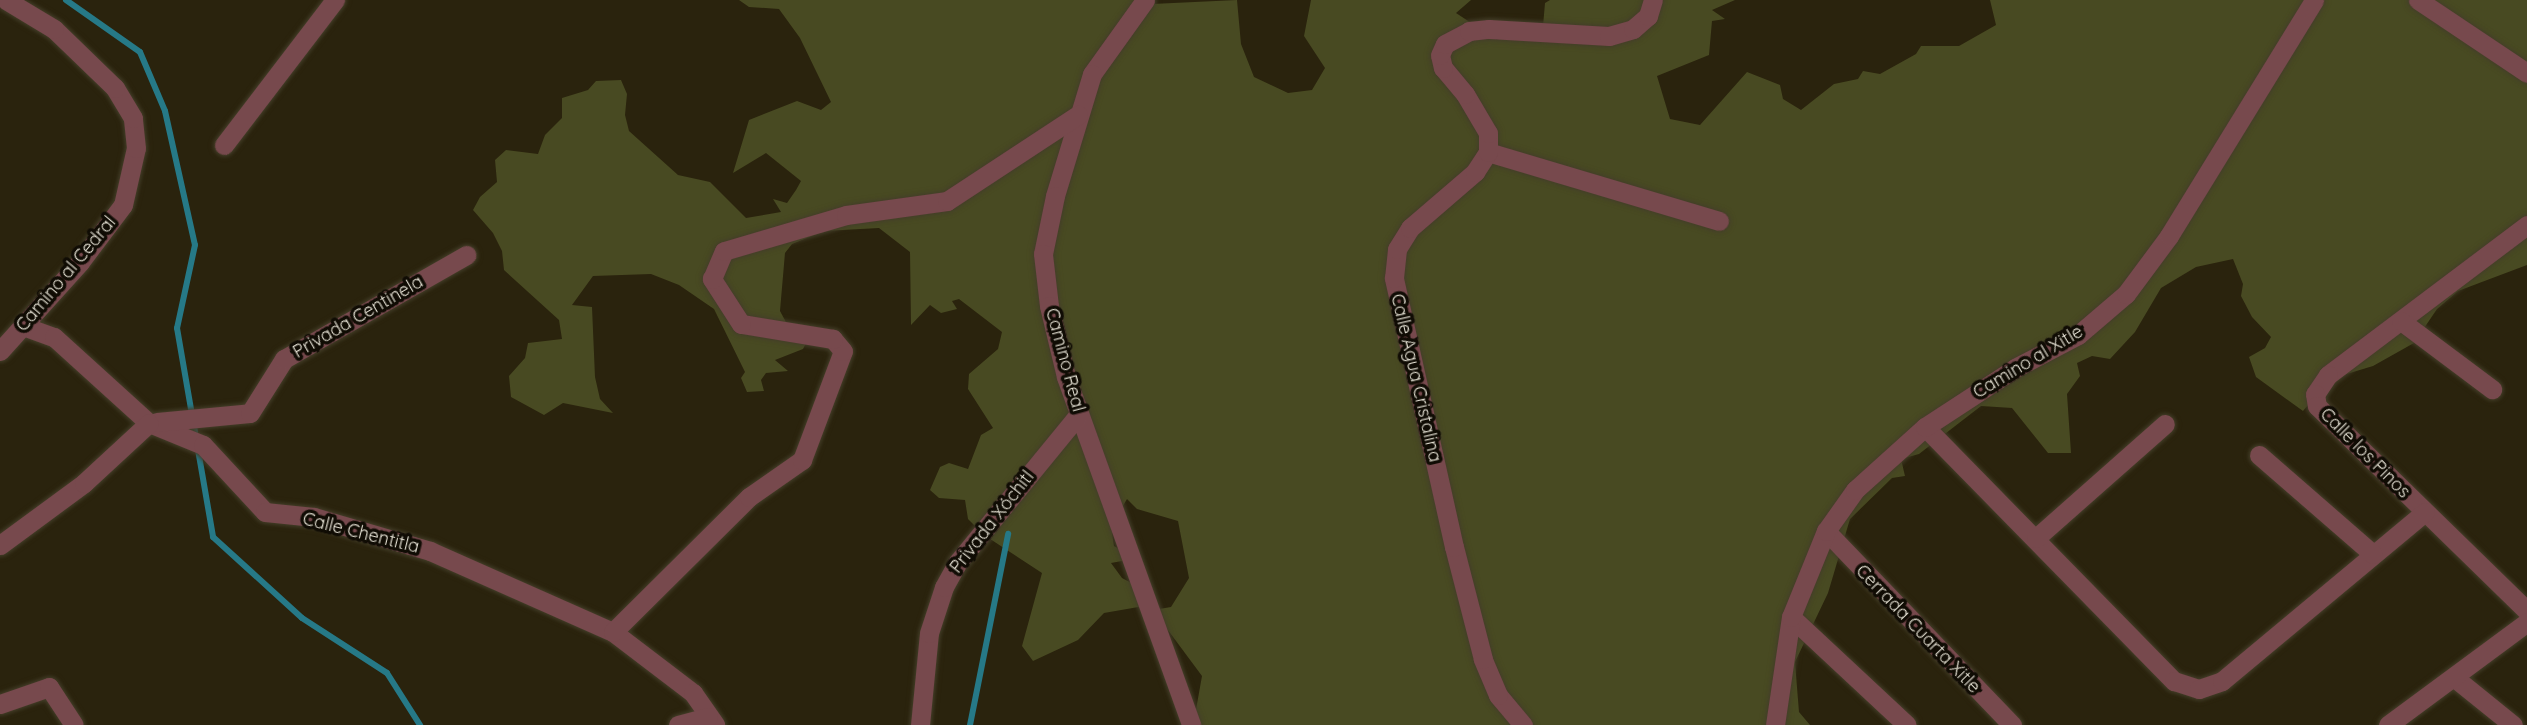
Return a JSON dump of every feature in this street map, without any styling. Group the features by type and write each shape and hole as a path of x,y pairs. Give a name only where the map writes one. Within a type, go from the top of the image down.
{"street":[{"name":"Camino al Cedral","path":"0,351 123,205 136,148 133,118 115,88 54,29 6,0"},
{"path":"224,145 335,0"},
{"name":"Camino Real","path":"1145,0 1091,75 1043,254 1049,306 1079,414 1191,725"},
{"path":"1653,0 1648,16 1633,29 1609,36 1489,29 1469,31 1445,44 1440,55 1443,68 1465,94 1488,133 1488,152 1719,221"},
{"name":"Camino al Xitle","path":"1775,725 1791,617 1826,531 1855,490 1925,428 2015,368 2078,335 2126,294 2169,236 2314,0"},
{"path":"2418,0 2527,73"},
{"path":"613,632 749,498 802,460 843,351 833,339 741,324 712,279 724,251 846,215 947,201 1079,115"},
{"name":"Calle Agua Cristalina","path":"1488,152 1475,172 1410,228 1397,249 1394,278 1483,659 1497,695 1523,725"},
{"name":"Calle los Pinos","path":"2527,225 2328,375 2315,394 2317,406 2527,611"},
{"name":"Privada Centinela","path":"149,423 184,427 204,417 250,413 284,359 466,255"},
{"path":"2401,321 2492,389"},
{"path":"0,545 84,483 149,423 54,337 23,326"},
{"name":"Privada Xóchitl","path":"920,725 929,633 944,587 957,562 1079,414"},
{"path":"2035,538 2165,424"},
{"name":"Calle Chentitla","path":"184,427 265,512 314,517 430,551 613,632 693,693 712,721"},
{"path":"1925,428 2174,681 2199,689 2222,681 2425,512"},
{"path":"2259,455 2374,554"},
{"name":"Cerrada Cuarta Xitle","path":"1826,531 2012,725"},
{"path":"1791,617 1907,725"},
{"path":"2388,725 2456,679 2527,622"},
{"path":"2456,679 2513,725"},
{"path":"0,704 49,687 74,725"},
{"path":"678,725 712,721"}],"green space":[{"path":"739,0 1146,0 1152,4 1237,0 1241,44 1254,77 1288,93 1312,90 1325,68 1304,36 1311,0 1471,0 1456,13 1497,40 1513,30 1543,26 1545,3 1550,0 1735,0 1712,10 1725,19 1712,21 1709,55 1657,76 1670,119 1700,125 1747,72 1780,85 1783,99 1801,110 1834,84 1858,79 1863,71 1880,74 1916,54 1921,46 1959,46 1996,25 1990,0 2527,0 2527,265 2458,291 2437,309 2414,343 2373,366 2330,379 2303,411 2256,377 2249,357 2265,348 2271,337 2252,317 2241,296 2243,284 2233,259 2196,267 2161,288 2135,332 2110,359 2092,356 2077,363 2080,376 2067,394 2071,453 2048,453 2012,408 1981,406 1919,454 1901,459 1905,476 1892,478 1850,519 1828,593 1795,662 1799,712 1810,725 1198,725 1195,715 1202,676 1153,610 1171,607 1189,578 1178,521 1137,509 1127,499 1111,526 1114,546 1126,553 1122,561 1111,563 1122,578 1139,587 1150,605 1104,613 1078,640 1033,661 1022,646 1042,573 984,535 968,519 965,500 939,498 930,490 940,467 949,463 968,469 981,435 993,428 968,389 969,374 998,349 1002,332 959,299 952,301 957,309 941,313 930,305 911,325 910,252 879,228 824,231 792,244 785,253 780,311 787,324 810,336 803,349 775,360 788,371 766,373 761,380 764,391 747,392 741,378 745,372 714,309 679,285 651,274 593,276 572,305 592,307 595,377 600,399 613,413 563,403 544,415 511,397 509,376 525,358 528,343 562,339 559,320 504,270 502,251 493,233 473,210 480,197 497,182 495,160 506,150 538,154 545,135 562,118 562,98 588,90 596,81 621,80 627,94 625,115 629,131 678,175 710,182 746,218 781,212 773,199 787,203 796,190 801,181 766,153 733,173 749,120 797,101 821,110 831,102 800,38 779,9 749,7"}],"waterway":[{"path":"66,0 140,52 165,111 195,245 177,328 213,537 302,618 387,673 420,725"},
{"path":"970,725 1008,534"}]}
